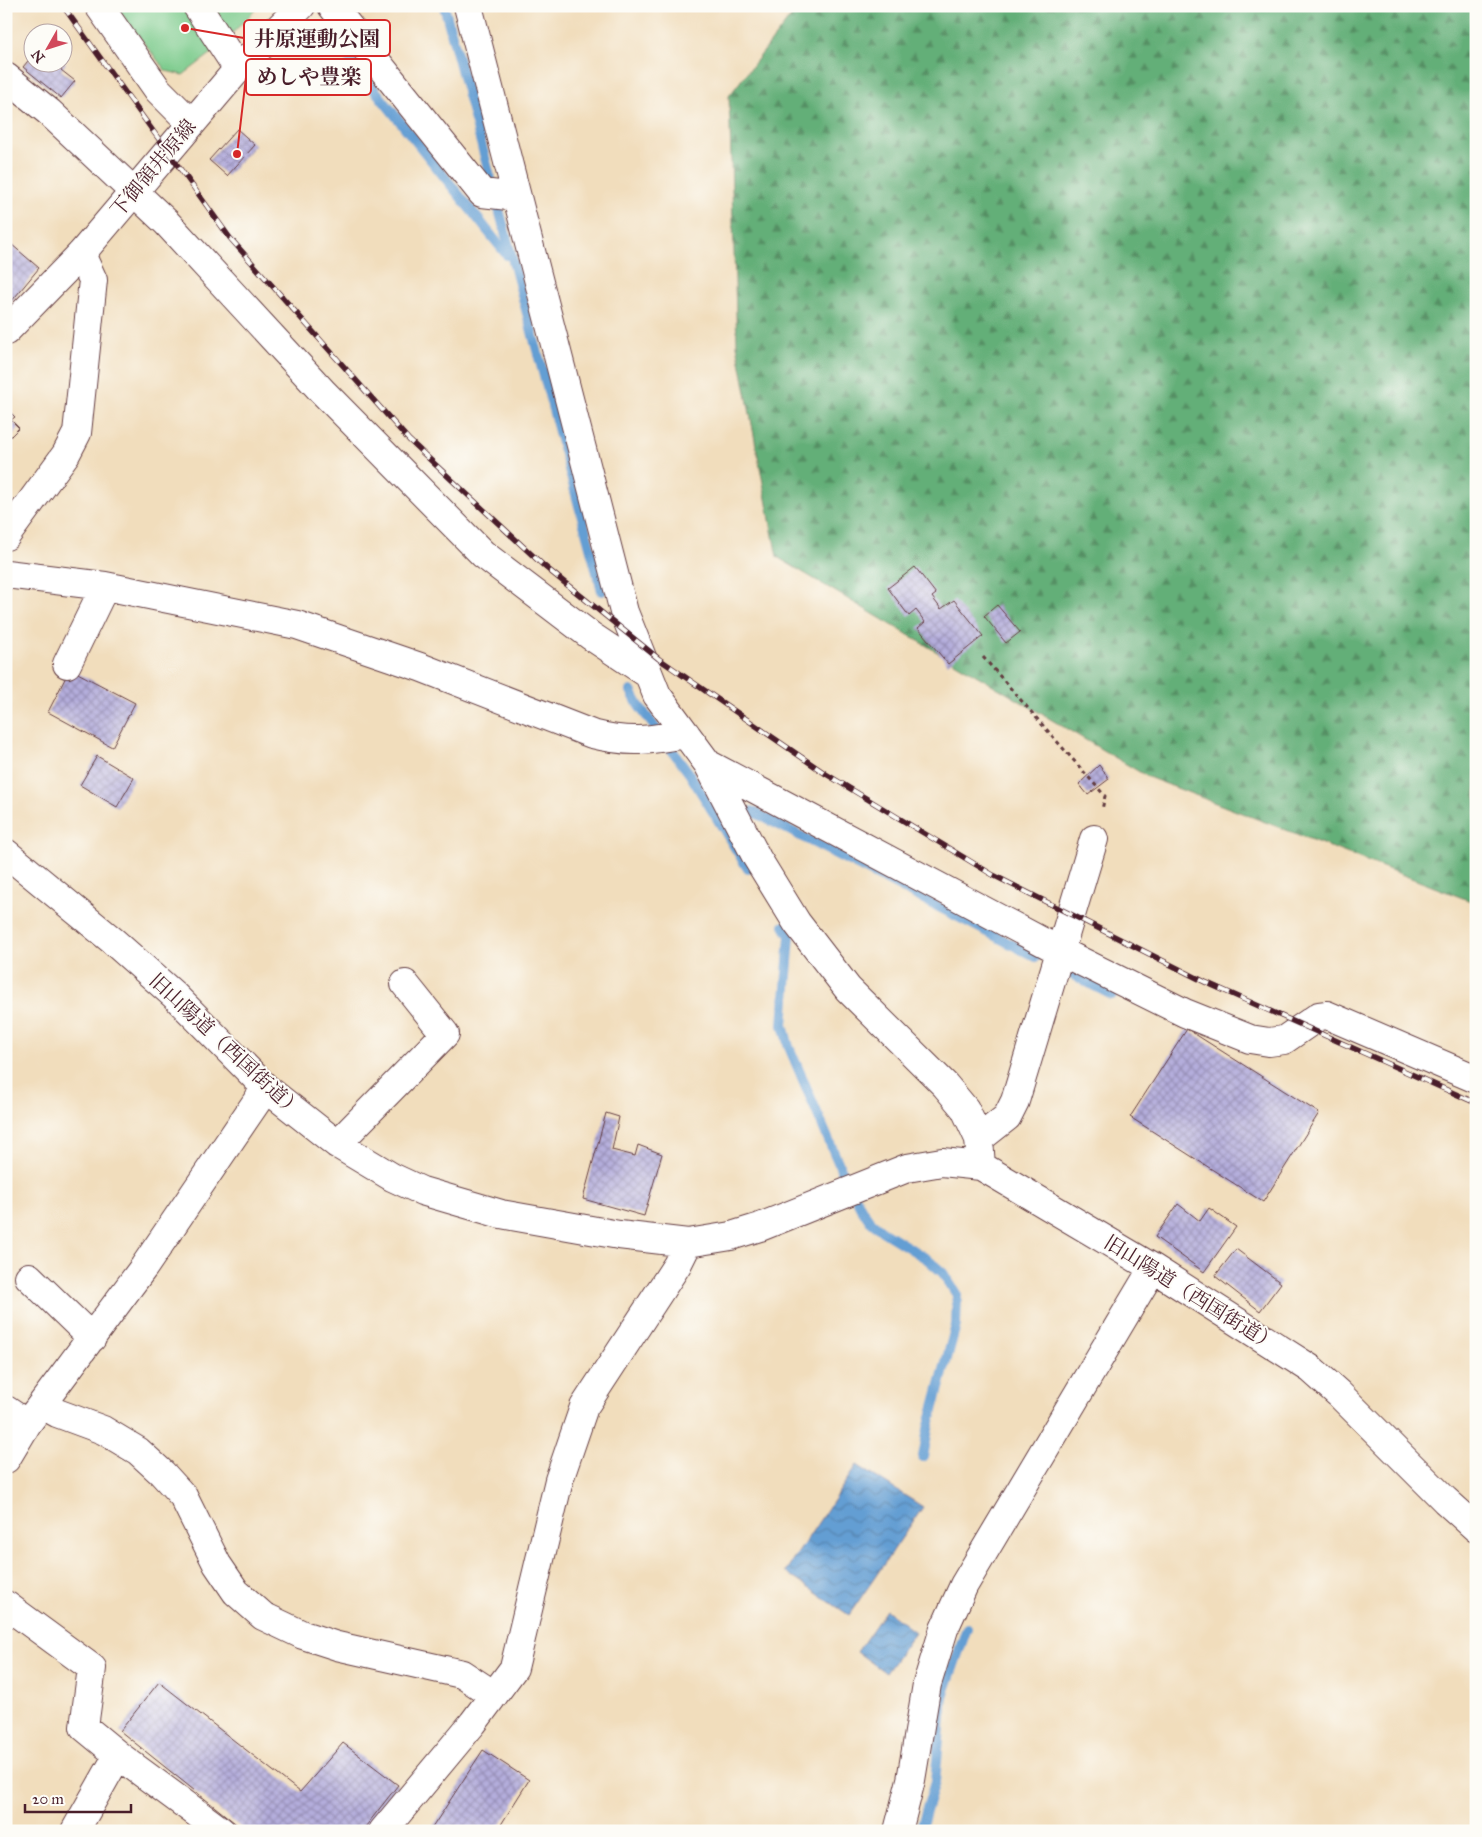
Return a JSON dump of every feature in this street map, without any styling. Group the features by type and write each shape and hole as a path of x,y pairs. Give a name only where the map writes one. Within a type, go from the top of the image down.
{"street":[{"path":"99,6 158,90 191,123"},
{"path":"197,6 238,69"},
{"name":"下御領井原線","path":"6,331 81,254 238,69 301,6"},
{"path":"332,6 501,195"},
{"path":"468,6 501,195 624,612 657,695 670,736 708,764 1060,951 1185,1013 1250,1039 1268,1042 1284,1040 1319,1016 1327,1015 1476,1079"},
{"path":"6,77 49,112 135,191 322,391 482,554 591,636 648,674"},
{"path":"6,536 66,454 77,433 93,280 81,254"},
{"path":"6,574 105,586 297,625 420,666 592,734 616,740 670,736"},
{"path":"67,664 105,586"},
{"path":"708,764 757,858 797,923 848,989 945,1085 965,1110 979,1139 981,1166"},
{"path":"979,1139 1007,1117 1015,1101 1094,839"},
{"name":"旧山陽道（西国街道）","path":"6,853 113,941 174,995 266,1088 337,1144 392,1177 422,1191 501,1214 619,1235 688,1243 731,1236 760,1227 907,1168 942,1162 981,1166 1153,1268 1311,1369 1340,1394 1445,1500 1476,1528"},
{"path":"337,1144 445,1034 405,984"},
{"path":"6,1459 25,1413 92,1338 144,1267 266,1088"},
{"path":"383,1831 514,1668 560,1480 584,1407 677,1265 688,1243"},
{"path":"898,1831 911,1780 927,1684 944,1629 964,1585 1153,1268"},
{"path":"29,1277 92,1338"},
{"path":"25,1413 57,1413 103,1430 138,1451 182,1496 217,1564 236,1592 263,1616 303,1635 337,1646 462,1674 494,1695"},
{"path":"6,1605 92,1668 84,1727 221,1831"},
{"path":"75,1831 118,1754"}],"path":[{"path":"983,657 1100,789"}],"green space":[{"path":"115,6 259,6 216,50 183,75 166,71"},
{"path":"799,6 1476,6 1476,903 1148,777 777,557 737,345 729,96"}],"water":[{"path":"857,1465 923,1507 849,1615 785,1572"},
{"path":"886,1610 915,1632 886,1673 857,1652"}],"building":[{"path":"29,72 64,72 75,81 61,98"},
{"path":"237,129 255,145 227,176 209,160"},
{"path":"11,244 39,268 6,308 6,250"},
{"path":"6,408 15,417 11,420 19,428 6,441"},
{"path":"915,567 936,594 932,597 941,609 954,600 983,636 948,664 918,628 925,622 916,610 909,616 888,588"},
{"path":"997,605 1020,632 1006,643 984,616"},
{"path":"70,669 135,703 112,747 48,712"},
{"path":"97,756 134,778 117,807 80,785"},
{"path":"1099,765 1109,779 1088,795 1079,784"},
{"path":"1187,1029 1319,1113 1263,1202 1130,1117"},
{"path":"606,1113 619,1117 612,1150 635,1156 638,1145 662,1154 644,1216 583,1199"},
{"path":"1178,1204 1200,1221 1209,1208 1236,1227 1204,1272 1155,1237"},
{"path":"1236,1249 1281,1283 1260,1311 1215,1276"},
{"path":"159,1682 300,1792 343,1743 398,1785 362,1831 245,1831 120,1731"},
{"path":"483,1750 529,1780 497,1831 430,1831"}],"waterway":[{"path":"444,6 602,591"},
{"path":"326,29 507,255"},
{"path":"631,691 639,706 689,773 748,869"},
{"path":"752,811 1036,957"},
{"path":"784,926 790,936 783,1025 789,1047 841,1169 861,1208 870,1221 882,1231 927,1259 943,1273 957,1295 956,1325 928,1429 923,1457"},
{"path":"1069,973 1112,995"},
{"path":"920,1831 935,1782 943,1696 967,1628"}],"railway":[{"path":"63,6 230,238 409,440 544,566 659,659 826,774 993,875 1205,982 1476,1103"}],"place":[{"name":"井原運動公園","path":"185,28"},
{"name":"めしや豊楽","path":"237,154"}]}
